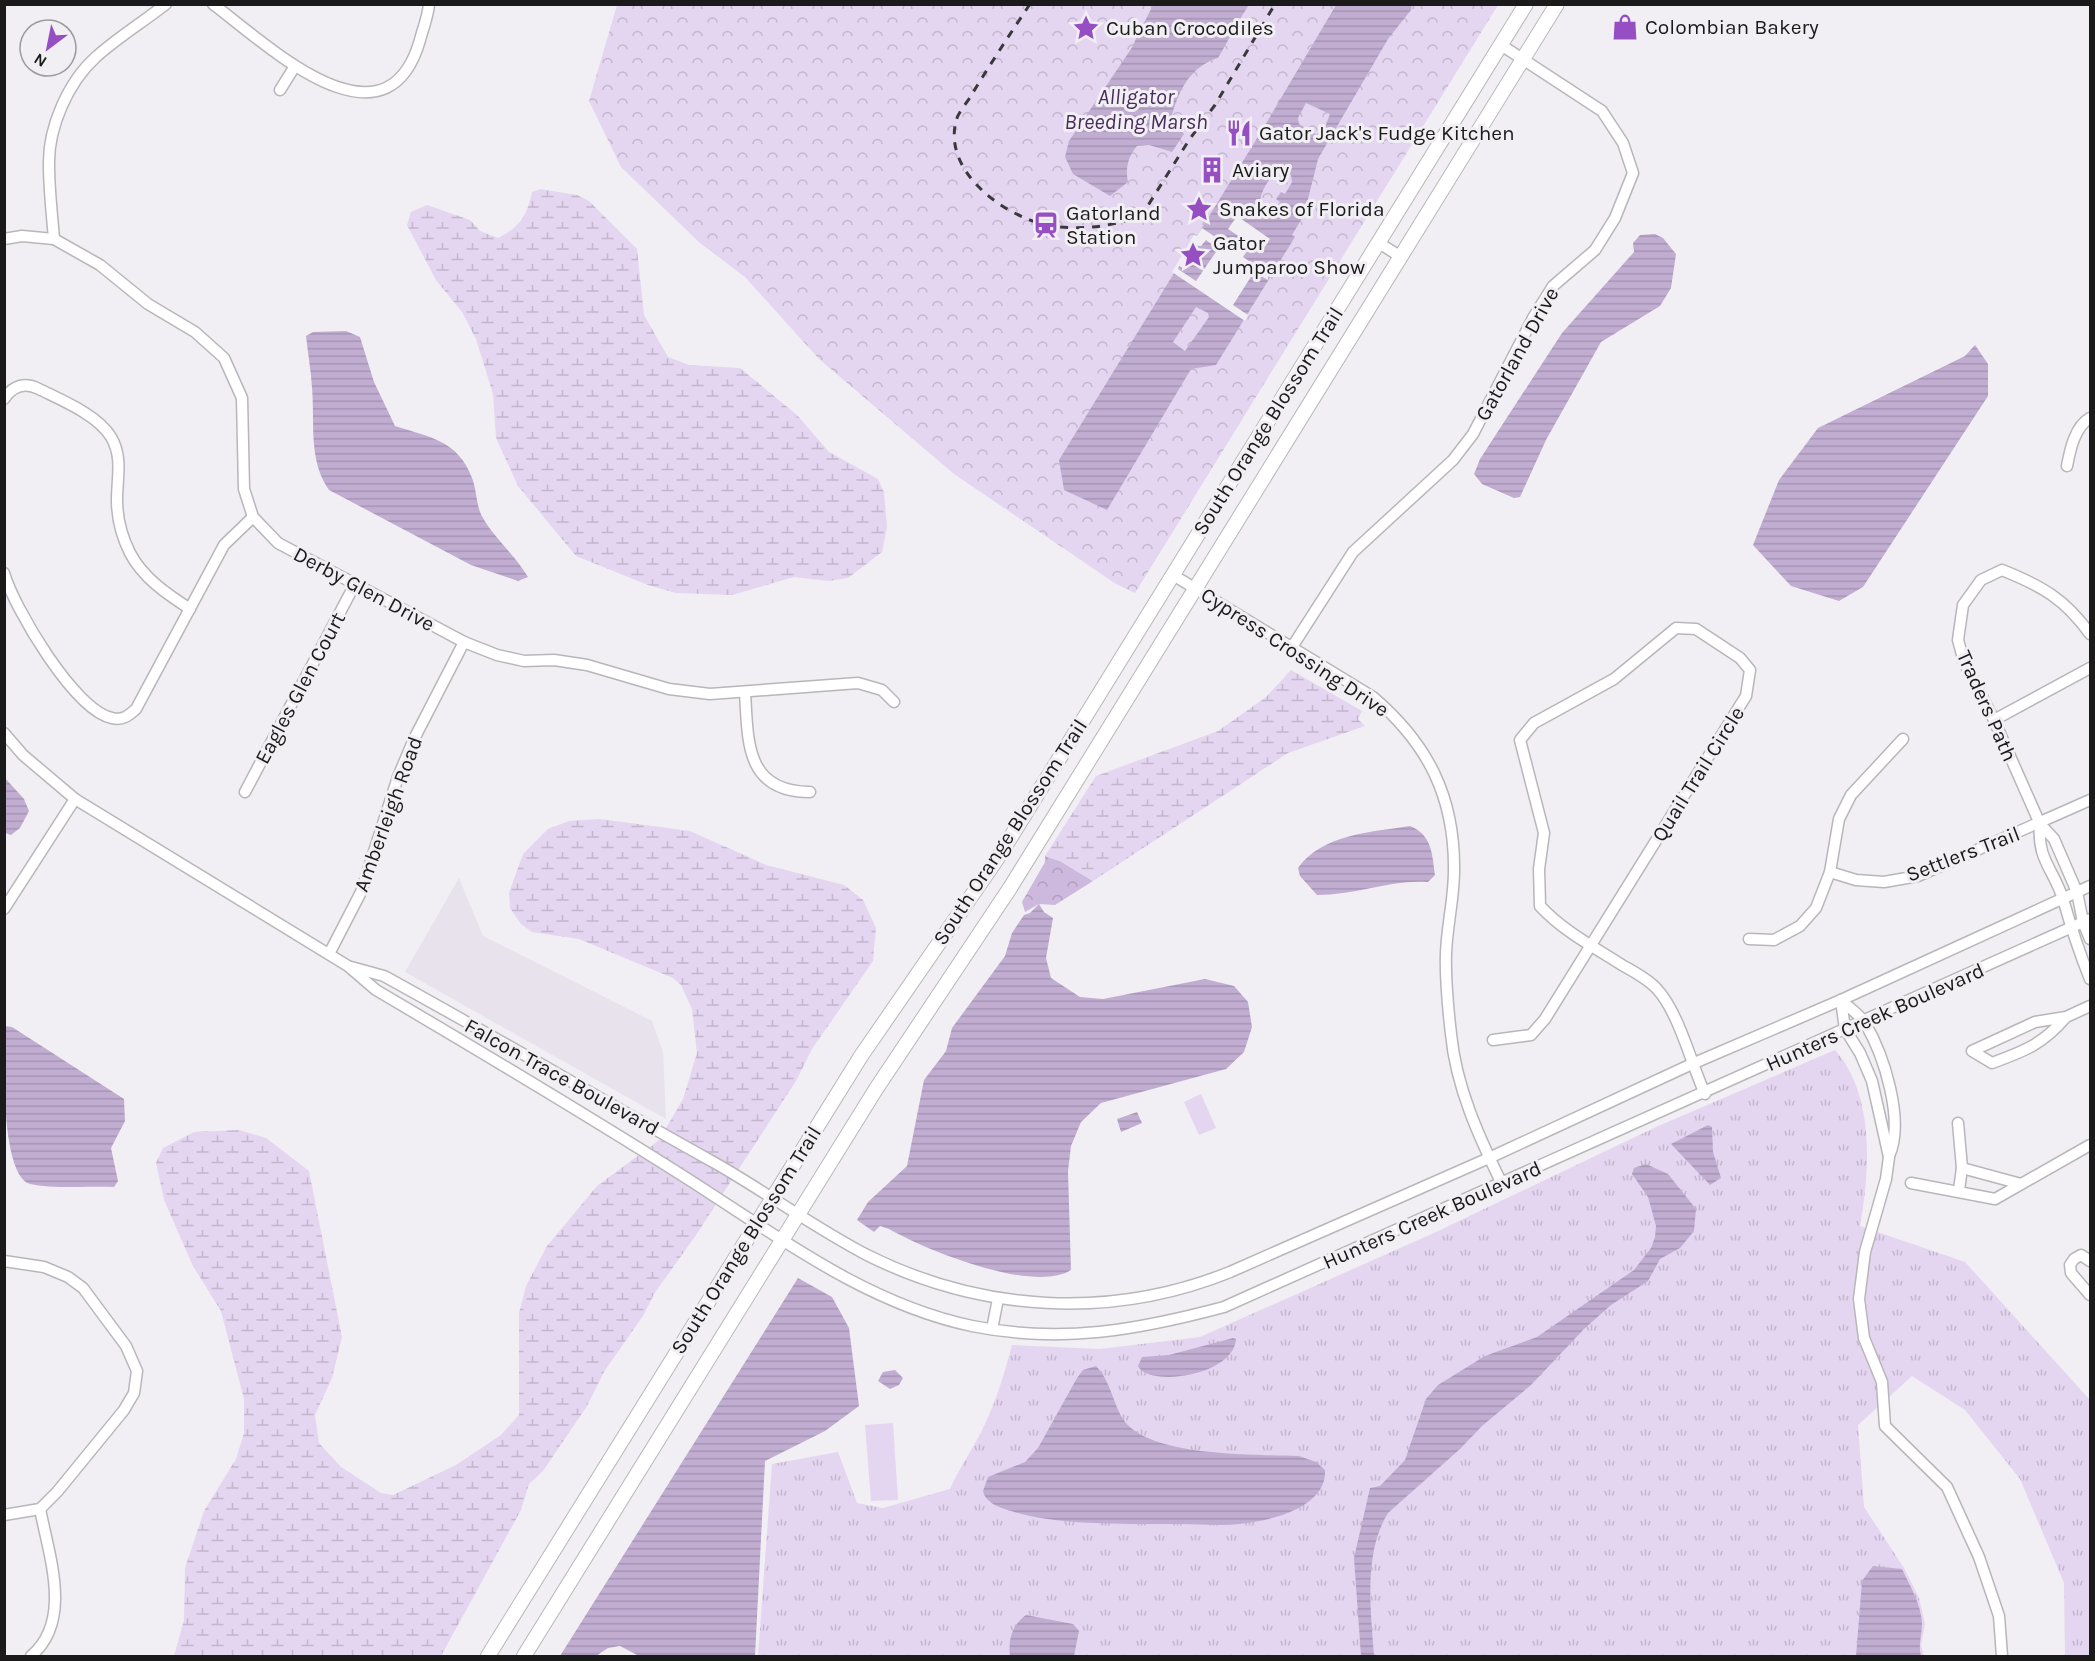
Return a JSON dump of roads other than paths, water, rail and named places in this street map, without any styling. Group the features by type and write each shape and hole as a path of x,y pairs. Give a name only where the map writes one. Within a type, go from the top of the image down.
{"main road":[{"name":"South Orange Blossom Trail","path":"488,1656 773,1196 902,996 999,856 1526,4"},
{"name":"South Orange Blossom Trail","path":"524,1656 876,1089 1010,888 1557,4"}],"street":[{"path":"54,239 49,164 52,140 60,113 75,84 94,58 166,4"},
{"path":"213,4 295,66 334,87 370,94 399,82 414,63 429,4"},
{"name":"Gatorland Drive","path":"1292,647 1353,552 1453,460 1473,434 1538,310 1553,286 1595,250 1615,218 1633,173 1623,143 1602,111 1501,45"},
{"path":"280,90 295,66"},
{"name":"Derby Glen Drive","path":"4,239 22,236 54,239 100,265 148,304 195,332 224,358 242,398 244,489 254,518 278,543 465,642 497,655 524,661 554,660 587,665 669,689 710,694 858,684 882,690 894,702"},
{"path":"1379,243 1401,257"},
{"path":"4,399 12,388 22,385 36,387 94,420 111,436 119,456 117,501 121,528 131,554 147,575 164,591 190,609"},
{"path":"2067,466 2071,446 2085,421 2091,418"},
{"path":"5,576 26,622 51,662 100,714 113,719 126,717 136,709 224,545 254,518"},
{"name":"Traders Path","path":"2091,634 2067,604 2030,581 2002,570 1981,580 1963,604 1958,640 1964,662 1994,720 2040,824 2054,839 2077,891 2091,939"},
{"name":"Cypress Crossing Drive","path":"1173,574 1372,697 1400,720 1441,784 1448,808 1454,871 1446,952 1451,1037 1460,1085 1489,1158 1502,1184"},
{"name":"Eagles Glen Court","path":"245,792 355,584"},
{"name":"Quail Trail Circle","path":"1591,945 1746,696 1750,670 1740,658 1696,629 1676,628 1614,680 1534,723 1520,740 1544,833 1539,869 1540,906 1555,922 1657,989 1672,1013 1705,1094"},
{"name":"Amberleigh Road","path":"329,954 365,893 406,758 465,642"},
{"path":"1994,720 2091,668"},
{"path":"745,692 748,746 759,772 791,792 810,792"},
{"name":"Falcon Trace Boulevard","path":"4,733 23,755 75,799 348,966 376,990 583,1113 757,1222"},
{"path":"1749,939 1774,940 1800,926 1816,908 1830,872 1839,819 1851,795 1903,739"},
{"path":"4,909 75,799"},
{"name":"Settlers Trail","path":"1830,872 1856,880 1884,882 1918,876 2091,800"},
{"name":"Traders Path","path":"2040,824 2038,845 2062,897 2070,929 2091,979"},
{"name":"Hunters Creek Boulevard","path":"773,1196 864,1253 930,1282 998,1299 1067,1305 1127,1301 1210,1280 1489,1158 1692,1064 1841,1000 2062,897 2091,886"},
{"name":"Hunters Creek Boulevard","path":"757,1222 884,1297 922,1313 992,1329 1050,1334 1104,1333 1154,1326 1224,1307 1705,1094 2087,920"},
{"path":"1493,1040 1531,1035 1545,1019 1591,945"},
{"name":"Falcon Trace Boulevard","path":"348,966 384,976 773,1196"},
{"path":"1841,1000 1864,1021 1888,1079 1895,1112 1895,1143 1888,1156"},
{"path":"1841,1000 1845,1029 1860,1053 1872,1082 1888,1156 1886,1179 1865,1252 1859,1299 1864,1338 1882,1382 1885,1426 1947,1487 1979,1557 1999,1616 2002,1656"},
{"path":"2066,1017 2049,1036 2031,1049 1992,1063 1972,1051 2035,1022 2066,1017 2091,1006"},
{"path":"1958,1123 1962,1168 1959,1190"},
{"path":"1911,1183 1995,1198 2091,1145"},
{"path":"1962,1168 2021,1184"},
{"path":"2091,1262 2081,1255 2070,1265 2071,1273 2091,1295"},
{"path":"4,1261 44,1266 68,1276 83,1288 126,1346 137,1371 134,1393 124,1410 40,1509 4,1515"},
{"path":"992,1329 998,1299"},
{"path":"31,1656 44,1645 54,1617 55,1582 40,1509"}],"water":[{"name":"Alligator Breeding Marsh","path":"1153,5 1249,5 1218,58 1208,62 1192,74 1181,90 1171,119 1184,134 1172,152 1149,145 1137,146 1128,163 1128,182 1110,196 1073,174 1065,157 1069,141 1131,49"},
{"path":"1336,5 1412,5 1411,10 1388,39 1318,159 1304,215 1292,235 1295,237 1216,365 1191,369 1107,510 1064,490 1059,460 1264,127","holes":["1306,103 1330,114 1323,132 1316,134 1299,124 1298,118","1280,170 1291,175 1292,182 1285,194 1281,192 1276,199 1280,202 1277,206 1264,208 1260,203 1262,194 1276,172","1196,307 1208,313 1209,317 1185,351 1173,342"]},
{"path":"1655,234 1663,238 1676,254 1671,288 1660,306 1601,342 1546,440 1520,497 1514,498 1482,484 1474,474 1480,459 1562,333 1634,252 1633,243 1640,235"},
{"path":"346,331 360,337 374,382 395,426 431,437 459,455 472,478 483,518 528,577 518,581 471,565 329,490 322,478 315,454 312,382 306,336 313,332"},
{"path":"1975,345 1988,364 1988,396 1863,587 1839,601 1791,586 1753,545 1779,480 1818,428 1965,356"},
{"path":"5,778 24,799 29,811 20,828 11,835 5,833"},
{"path":"1410,826 1423,834 1430,846 1435,875 1428,882 1401,883 1345,893 1317,895 1300,876 1298,868 1308,857 1334,841 1364,833"},
{"path":"1039,904 1044,912 1053,918 1046,958 1051,978 1080,997 1103,999 1205,979 1234,986 1248,1002 1252,1027 1244,1052 1226,1069 1101,1103 1081,1122 1071,1146 1068,1171 1071,1270 1054,1276 1032,1277 1006,1273 953,1258 880,1226 874,1232 857,1220 868,1202 907,1166 924,1080 946,1051 952,1028 1005,956 1012,933 1024,915 1030,913"},
{"path":"5,1026 12,1027 124,1099 125,1121 111,1148 118,1181 114,1187 39,1186 30,1184 20,1176 13,1160 6,1112"},
{"path":"1137,1112 1142,1123 1121,1132 1117,1119"},
{"path":"1708,1125 1712,1127 1713,1152 1721,1178 1710,1185 1671,1144"},
{"path":"1646,1164 1668,1174 1696,1209 1694,1231 1680,1248 1660,1259 1648,1281 1611,1305 1584,1329 1531,1385 1482,1426 1460,1449 1388,1513 1375,1546 1370,1583 1374,1656 1361,1656 1354,1558 1370,1488 1380,1486 1405,1460 1426,1399 1438,1385 1485,1356 1537,1337 1634,1270 1651,1248 1655,1237 1656,1226 1648,1197 1632,1174 1634,1168"},
{"path":"798,1278 832,1297 849,1328 859,1406 825,1431 765,1461 755,1656 639,1656 620,1646 608,1648 596,1656 560,1656"},
{"path":"1236,1339 1232,1352 1207,1370 1173,1377 1145,1373 1138,1366 1142,1357 1169,1355"},
{"path":"1096,1366 1105,1378 1123,1419 1136,1432 1155,1441 1205,1451 1299,1456 1316,1462 1325,1470 1323,1483 1317,1494 1307,1503 1280,1516 1233,1525 1072,1522 1029,1516 990,1502 983,1491 988,1477 1025,1462 1038,1448 1077,1378 1083,1370"},
{"path":"895,1370 903,1378 899,1385 890,1389 878,1381 883,1372"},
{"path":"1873,1566 1902,1569 1920,1609 1921,1656 1856,1656 1862,1581"},
{"path":"1026,1615 1073,1624 1079,1631 1074,1656 1010,1656 1012,1633 1017,1623"}],"railway":[{"path":"1030,4 959,114 954,140 959,158 968,174 996,202 1030,220 1071,228 1107,225 1142,215 1189,140 1215,105 1275,4"}],"place":[{"name":"Colombian Bakery","path":"1625,27"},
{"name":"Cuban Crocodiles","path":"1086,28"},
{"name":"Gator Jack's Fudge Kitchen","path":"1239,133"},
{"name":"Aviary","path":"1212,170"},
{"name":"Snakes of Florida","path":"1199,209"},
{"name":"Gatorland Station","path":"1046,225"},
{"name":"Gator Jumparoo Show","path":"1193,255"}]}
